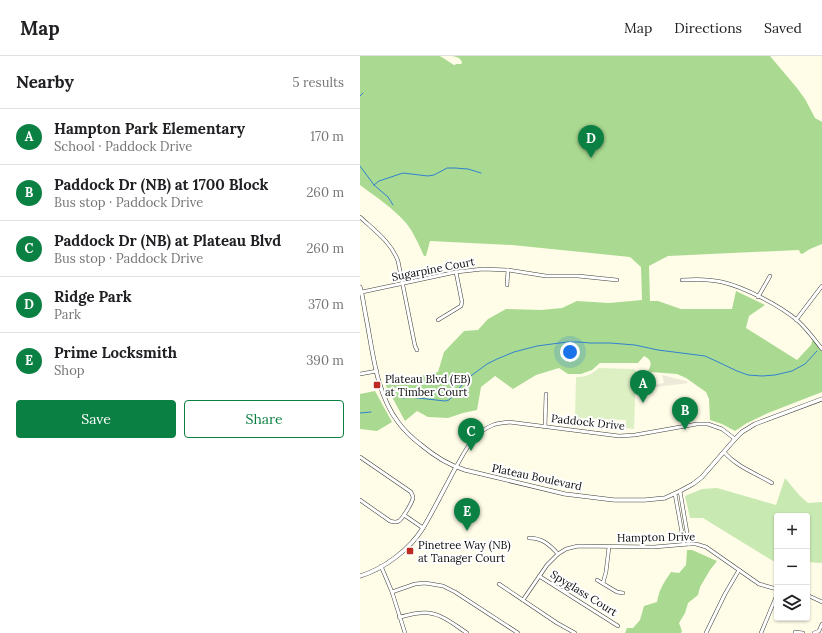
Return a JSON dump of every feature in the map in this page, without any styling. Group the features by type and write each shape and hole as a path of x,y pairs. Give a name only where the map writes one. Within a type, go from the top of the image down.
{"street":[{"path":"360,217 386,241 394,251 398,261 417,350"},
{"name":"Sugarpine Court","path":"362,292 456,272 483,269 508,270 546,276 578,276 617,280"},
{"path":"507,285 508,270"},
{"path":"438,320 461,306 462,302 456,272"},
{"path":"758,297 770,276"},
{"path":"682,280 703,279 723,282 773,303 807,330 822,349"},
{"path":"796,320 822,286"},
{"name":"Plateau Boulevard","path":"360,287 381,389 386,401 399,423 426,449 438,458 465,470 565,494 614,500 645,500 665,498 680,492 702,477 742,432 755,424 822,399"},
{"path":"360,374 377,371"},
{"path":"545,427 546,394"},
{"name":"Paddock Drive","path":"456,467 470,442 482,431 494,424 509,422 619,436 635,435 697,424 708,424 722,429 735,439"},
{"path":"724,452 737,464 772,483"},
{"path":"360,457 411,492 413,496 412,501 400,520 395,522 390,521 360,500"},
{"path":"360,576 396,557 414,540 423,528 456,467"},
{"path":"680,492 689,544"},
{"path":"675,494 684,544"},
{"path":"404,514 423,528"},
{"path":"529,538 538,538 550,545 558,554"},
{"name":"Hampton Drive","path":"523,600 547,565 558,554 566,549 578,546 654,547 696,544 706,547 759,584 774,588"},
{"path":"603,583 609,547"},
{"path":"381,566 392,592 405,633"},
{"path":"706,633 725,594 740,570"},
{"name":"Spyglass Court","path":"540,576 618,626"},
{"path":"597,580 617,592 623,593"},
{"path":"392,592 415,584 425,583 443,586 455,592 518,633"},
{"path":"499,584 557,623 575,633"},
{"path":"810,596 822,602"},
{"path":"760,633 774,602"},
{"path":"399,617 422,613 434,614 442,616 467,633"},
{"path":"814,633 819,631 822,624"},
{"path":"795,632 803,633"}],"green space":[{"path":"360,56 440,56 454,65 462,63 461,60 452,56 770,56 805,99 815,118 822,122 822,244 802,254 799,250 668,256 649,266 650,301 658,301 681,309 732,309 736,291 765,305 749,316 746,328 797,360 811,345 813,339 822,351 822,392 768,413 747,423 735,431 710,420 709,399 706,392 686,378 677,374 648,371 650,362 649,359 644,356 638,363 600,363 592,370 581,374 568,374 559,368 536,375 513,389 495,376 481,387 477,410 448,418 428,417 417,411 405,421 385,384 438,372 444,352 464,331 478,330 488,319 506,309 541,310 562,308 577,301 609,303 642,300 641,267 630,257 512,245 430,241 426,256 424,256 414,235 406,223 390,208 360,185"},
{"path":"599,368 634,369 636,371 634,429 626,428 626,420 575,418 576,377 589,375"},
{"path":"375,391 392,422 377,431 360,429 360,394"},
{"path":"785,478 808,503 822,502 822,563 810,562 810,513 774,513 773,561 703,518 690,518 685,496 702,489 717,488 776,505"},
{"path":"687,550 692,550 717,561 700,587 698,595 688,603 685,613 679,623 682,631 681,633 625,633 627,628 633,628 640,620 644,606 657,602 662,586 671,572 679,573 686,565"}],"shaded area":[{"path":"662,375 686,381 688,383 647,387 649,378 650,385 664,383"}],"waterway":[{"path":"360,96 363,93"},
{"path":"360,166 374,185 388,197 393,205"},
{"path":"374,185 379,181 403,173 428,176 434,175 447,168 468,169 481,173"},
{"path":"403,398 409,397 445,401 449,400 468,378 487,364 497,359 514,352 537,346 567,342 635,345 658,350 705,356 748,375 762,376 792,371 805,364 817,351"},
{"path":"360,413 371,412"}],"place":[{"name":"Ridge Park","path":"591,158"},
{"name":"Plateau Blvd (EB) at Timber Court","path":"377,385"},
{"name":"Hampton Park Elementary","path":"643,403"},
{"name":"Paddock Dr (NB) at 1700 Block","path":"685,430"},
{"name":"Paddock Dr (NB) at Plateau Blvd","path":"471,451"},
{"name":"Prime Locksmith","path":"467,531"},
{"name":"Pinetree Way (NB) at Tanager Court","path":"410,551"}]}
